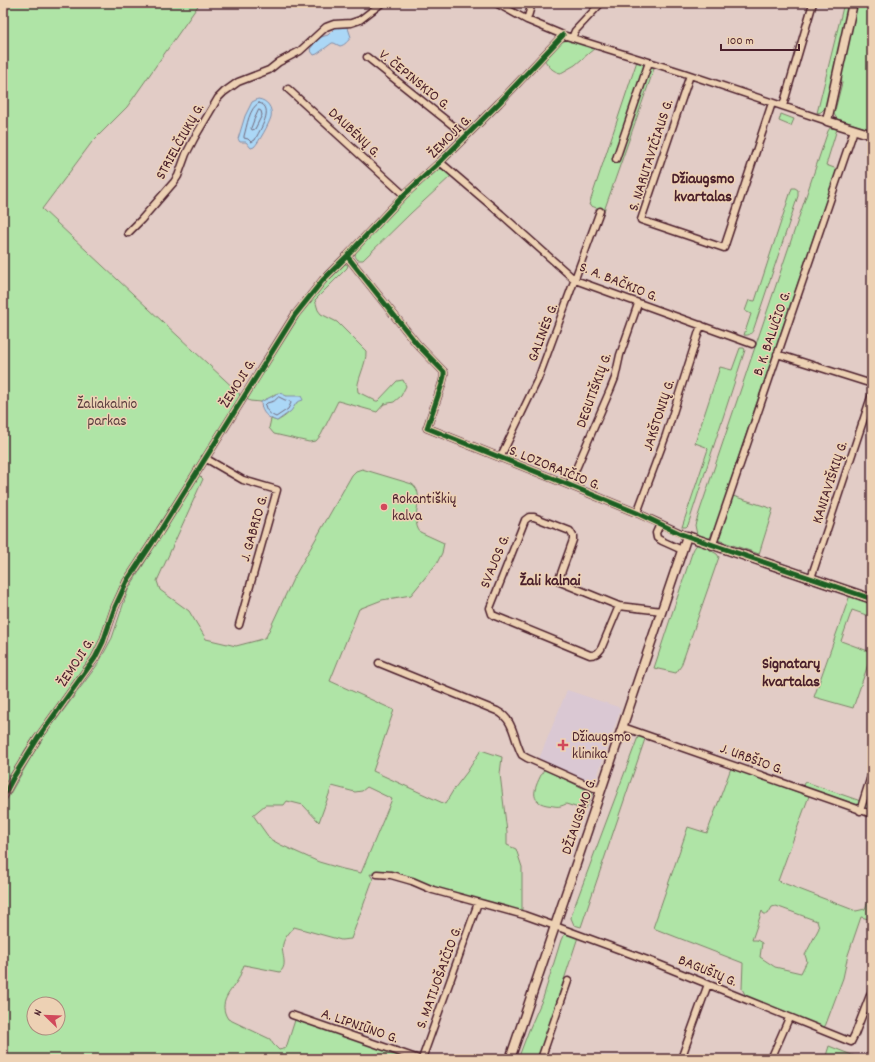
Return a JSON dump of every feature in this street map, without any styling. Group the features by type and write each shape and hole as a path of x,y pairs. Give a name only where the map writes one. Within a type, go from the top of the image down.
{"street":[{"name":"STRIELČIUKŲ G.","path":"128,233 174,182 195,136 218,98 224,92 238,82 269,70 279,62 300,51 326,28 334,24 351,23 360,20 382,3"},
{"path":"496,3 527,20 563,35 872,135"},
{"path":"527,20 532,3"},
{"path":"572,38 575,31 601,3"},
{"path":"783,106 813,3"},
{"path":"827,121 853,3"},
{"name":"ŽEMOJI G.","path":"3,797 38,738 95,658 103,642 115,607 127,581 294,315 323,280 404,195 440,162 499,103 563,35"},
{"name":"V. ČEPINSKIO G.","path":"367,57 466,136"},
{"path":"616,159 650,62"},
{"name":"S. NARUTAVIČIAUS G.","path":"690,75 641,220 724,248 772,102"},
{"name":"DAUBĖNŲ G.","path":"288,89 404,195"},
{"name":"B. K. BALUČIO G.","path":"713,544 854,130"},
{"name":"S. A. BAČKIO G.","path":"440,162 575,280 752,344"},
{"name":"GALINĖS G.","path":"500,458 538,379 600,211"},
{"name":"S. LOZORAIČIO G.","path":"347,256 417,344 444,372 442,384 427,428 637,513 687,536 872,599"},
{"name":"DEGUTIŠKIŲ G.","path":"569,485 615,378 620,355 638,304"},
{"name":"JAKŠTONIŲ G.","path":"637,513 666,435 701,325"},
{"path":"777,354 872,384"},
{"name":"KANIAVIŠKIŲ G.","path":"811,578 872,394"},
{"name":"J. GABRIO G.","path":"205,458 243,480 277,490 239,626"},
{"name":"SVAJOS G.","path":"619,606 601,649 597,654 593,655 495,616 492,614 490,608 525,520 529,517 534,517 570,531 572,534 573,540 558,579 560,582 619,606 662,611"},
{"path":"660,524 656,533 657,538 682,550"},
{"name":"DŽIAUGSMO G.","path":"510,1059 687,536"},
{"path":"379,663 503,714 510,722 522,755 601,791"},
{"name":"J. URBŠIO G.","path":"623,727 872,814"},
{"path":"860,811 872,772"},
{"name":"BAGUŠIŲ G.","path":"378,874 390,875 412,881 434,890 524,915 555,926 653,962 851,1042 872,990"},
{"name":"S. MATIJOŠAIČIO G.","path":"421,1059 478,903"},
{"path":"541,1059 568,980"},
{"path":"681,1059 708,984"},
{"name":"A. LIPNIŪNO G.","path":"292,1015 421,1059"},
{"path":"771,1059 789,1018"}],"shaded area":[{"path":"567,690 621,708 594,785 539,759"}],"green space":[{"name":"Žaliakalnio parkas","path":"3,3 200,3 127,107 92,142 42,209 239,393 240,397 120,586 96,650 25,750 3,791"},
{"path":"844,3 850,3 827,106 821,112 817,113"},
{"path":"856,3 872,3 872,130 837,119 834,114 842,83 841,73"},
{"path":"568,40 595,48 575,65 561,73 551,68 544,59 561,42"},
{"path":"637,61 655,66 604,211 589,205"},
{"path":"781,114 794,119 791,126 779,121"},
{"path":"830,128 837,129 826,165 837,169 714,531 709,539 697,535 695,525"},
{"path":"439,169 443,169 451,176 363,260 358,260 355,255 357,250 407,197"},
{"path":"792,188 798,190 798,196 754,328 750,334 744,335 751,314 745,311 749,300 755,301"},
{"path":"343,264 348,265 347,268 315,300 321,314 337,322 366,351 365,362 358,383 358,392 378,401 397,381 403,380 406,386 401,396 394,402 384,404 377,412 338,401 321,435 316,441 309,442 274,434 269,428 271,419 277,421 284,417 291,411 297,402 286,396 275,394 261,402 250,401 245,398 298,316 316,293"},
{"path":"740,348 744,348 745,350 688,525 686,527 682,527 708,449 695,443 720,367 732,370"},
{"path":"362,469 412,484 416,488 418,494 416,520 420,532 444,543 442,553 437,563 411,595 382,600 359,609 330,681 394,710 373,771 445,804 481,750 502,757 500,774 507,832 507,845 516,849 522,867 521,912 424,884 422,889 399,880 370,874 373,879 351,939 341,940 294,927 287,935 282,947 284,962 283,969 280,972 244,965 239,978 226,997 224,1007 228,1019 270,1039 279,1050 286,1048 296,1017 412,1059 3,1059 3,806 39,743 98,664 112,638 128,590 198,474 203,479 157,581 160,590 189,611 206,639 236,646 266,637 293,579 352,475 356,471","holes":["332,786 355,792 362,791 367,787 392,799 361,873 319,862 281,845 270,839 253,815 265,805 284,805 287,801 303,805 319,822"]},
{"path":"733,496 773,509 759,554 718,540"},
{"path":"700,543 709,547 710,550 719,557 681,666 676,673 654,668 692,553 696,546"},
{"path":"850,595 872,602 872,617 852,610 841,641 868,651 872,639 872,653 853,708 814,697"},
{"path":"641,736 645,739 581,927 574,925 571,918 572,913 638,737"},
{"path":"731,768 809,796 778,881 856,911 865,909 872,890 872,920 861,917 848,955 843,978 824,1028 821,1029 746,996 742,989 743,963 653,928 688,827 707,833","holes":["776,906 817,921 819,928 805,955 807,961 801,973 775,967 760,957 762,943 757,940 752,940 762,911 764,914 768,914 772,907"]},
{"path":"544,769 593,793 585,810 566,804 559,806 547,805 536,800 535,790"},
{"path":"806,782 872,805 872,810 805,787 803,785"},
{"path":"566,934 578,937 538,1059 518,1059 543,998 561,940"},
{"path":"829,1046 862,1059 825,1059"}],"water":[{"path":"335,28 348,28 351,37 348,41 340,46 332,43 314,55 310,49 317,40 328,35"},
{"path":"258,99 269,105 271,117 258,141 254,147 251,148 246,142 240,142 238,139 245,116 252,102"},
{"path":"278,393 286,396 301,396 303,400 297,402 291,411 277,421 264,412 261,402"}],"cycle path":[{"path":"3,797 38,738 95,658 103,642 115,607 127,581 160,531 295,315 323,280 404,195 440,162 499,103 563,35"},
{"path":"347,256 417,344 444,372 442,384 427,428 637,513 681,534 872,599"}],"place":[{"name":"Rokantiškių kalva","path":"384,507"},
{"name":"Džiaugsmo klinika","path":"563,745"}],"district":[{"name":"Džiaugsmo kvartalas","path":"703,186"},
{"name":"Žali kalnai","path":"550,579"},
{"name":"Signatarų kvartalas","path":"791,671"}]}
